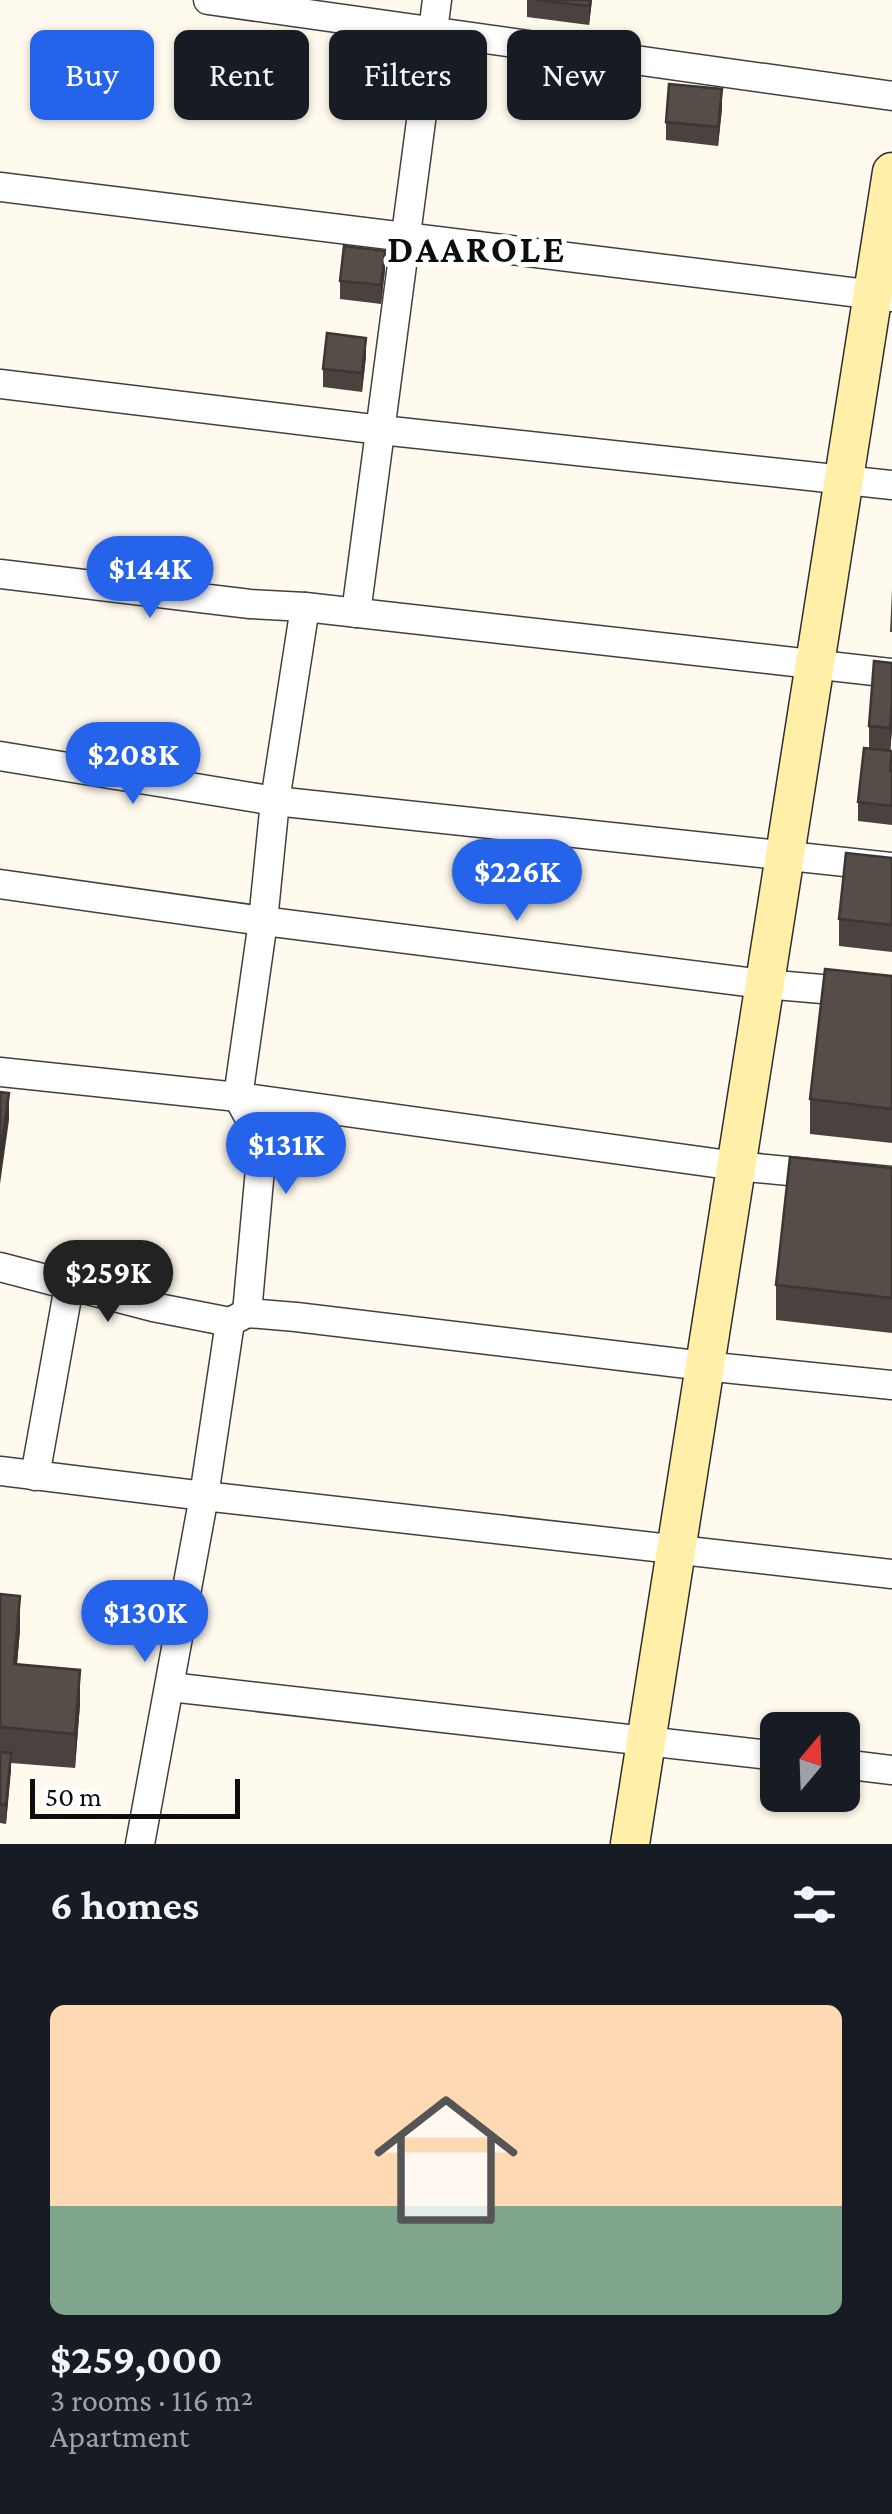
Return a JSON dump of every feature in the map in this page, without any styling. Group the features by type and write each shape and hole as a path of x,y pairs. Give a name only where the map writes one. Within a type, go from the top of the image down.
{"street":[{"path":"208,0 425,30"},
{"path":"432,30 437,0"},
{"path":"487,39 892,96"},
{"path":"356,613 420,120"},
{"path":"630,1844 844,480 882,296 892,172"},
{"path":"0,187 882,296"},
{"path":"0,384 892,485"},
{"path":"0,574 892,674"},
{"path":"140,1844 238,1318 261,1158 256,1130 238,1097 275,801 305,608"},
{"path":"0,756 275,801 892,867"},
{"path":"0,884 764,984 892,994"},
{"path":"0,1072 238,1097 736,1166 892,1182"},
{"path":"0,1267 154,1308 238,1318 296,1316 892,1385"},
{"path":"36,1476 69,1286"},
{"path":"0,1471 892,1574"},
{"path":"170,1687 760,1754"},
{"path":"860,1766 892,1770"}],"building":[{"path":"537,0 590,0 589,6"},
{"path":"669,84 722,89 718,127 666,122"},
{"path":"344,246 385,251 381,285 340,281"},
{"path":"327,333 366,338 362,373 323,369"},
{"path":"874,661 892,663 890,728 869,726"},
{"path":"864,748 892,751 892,806 858,802"},
{"path":"846,853 892,858 892,925 839,919"},
{"path":"825,969 892,976 892,1109 810,1099"},
{"path":"0,1092 9,1093 0,1157"},
{"path":"790,1157 892,1168 892,1298 776,1285"},
{"path":"0,1594 20,1596 14,1664 80,1670 75,1734 0,1727"},
{"path":"0,1752 11,1753 6,1805 0,1804"}],"district":[{"name":"DAAROLE","path":"477,249"}]}
